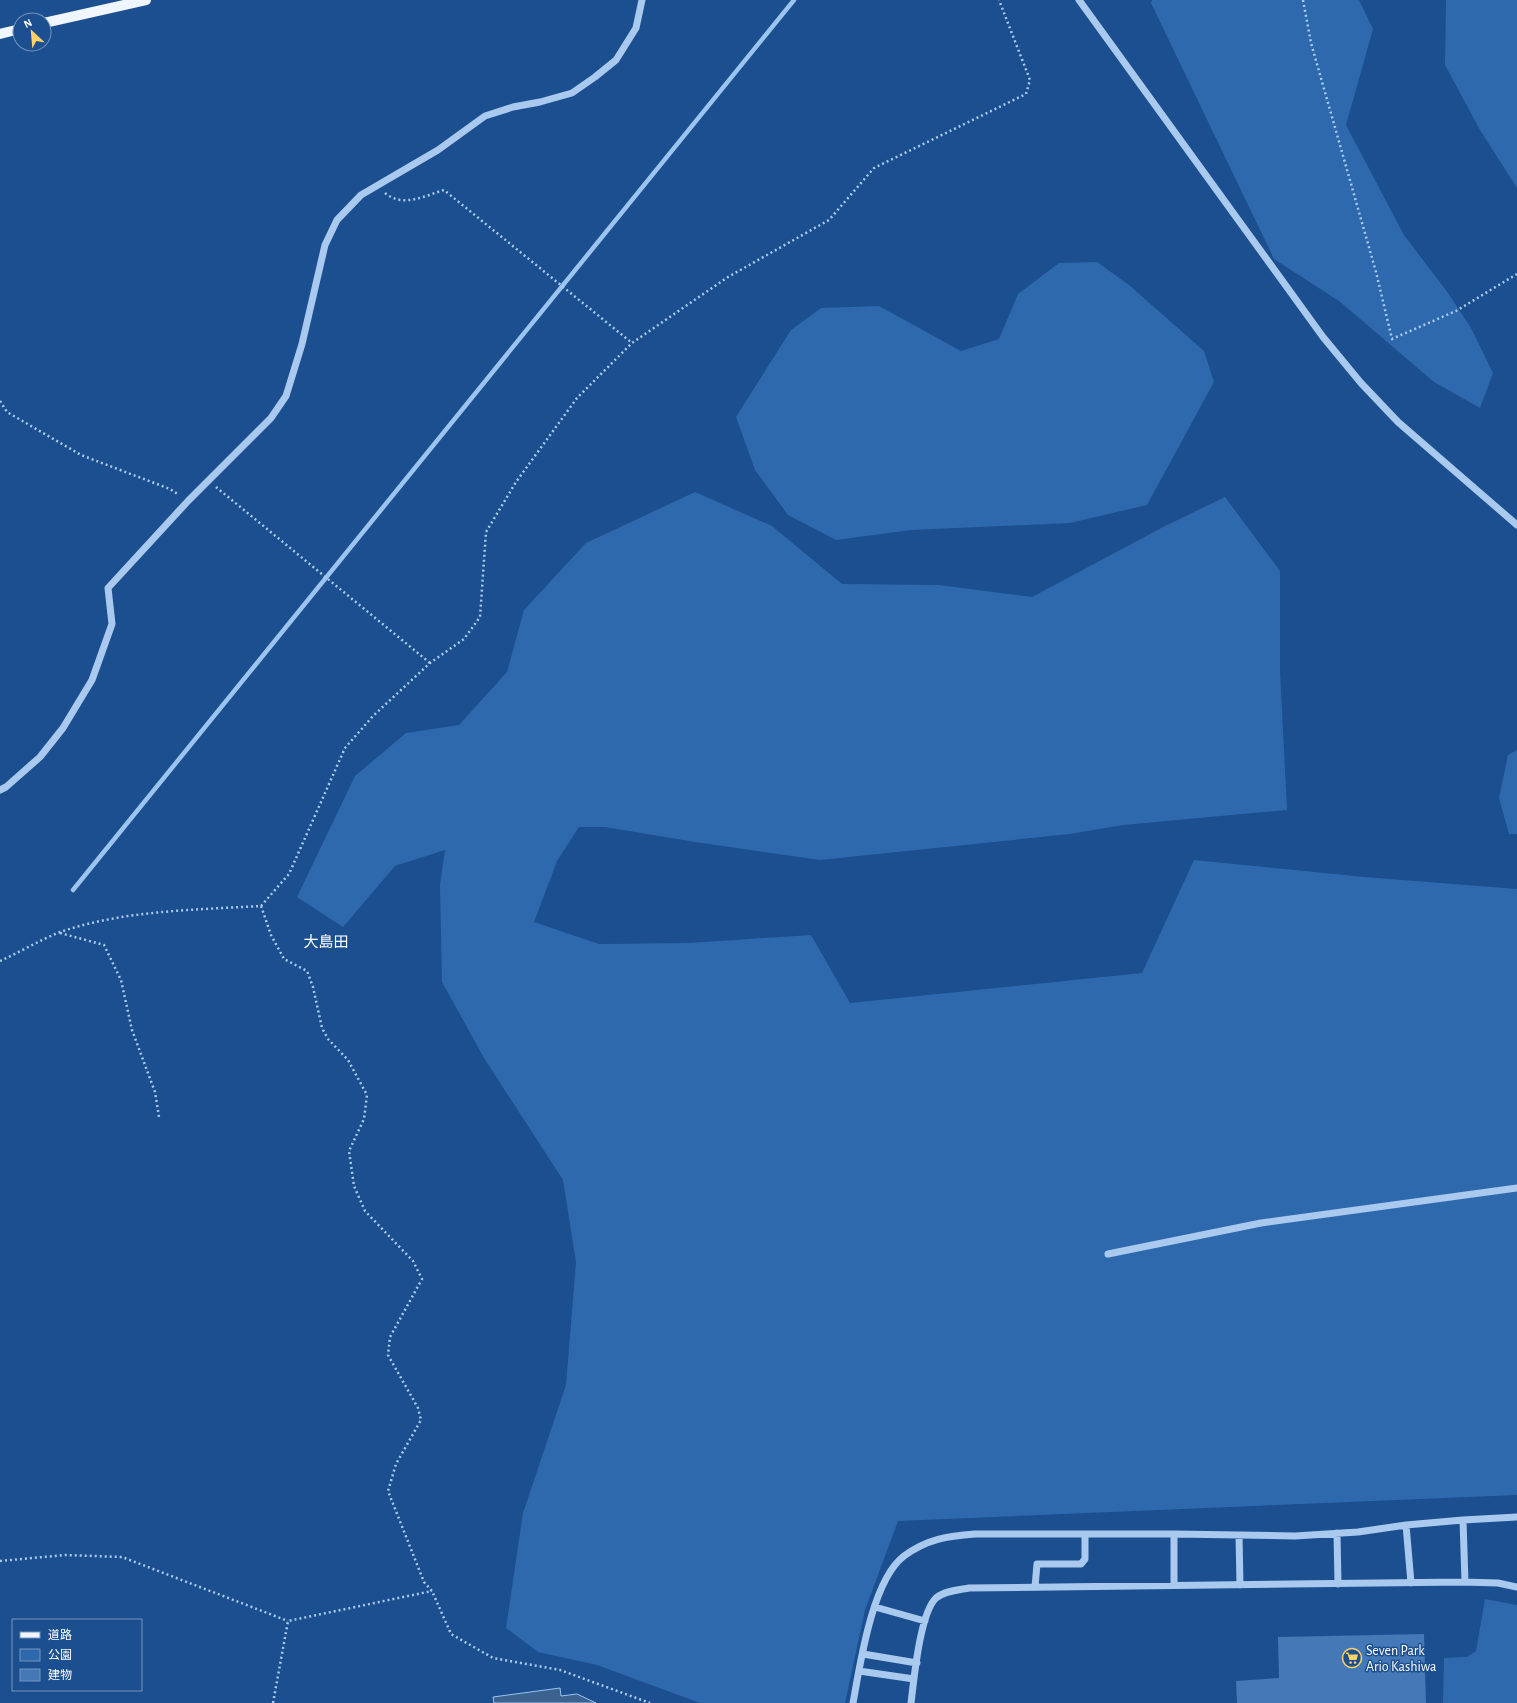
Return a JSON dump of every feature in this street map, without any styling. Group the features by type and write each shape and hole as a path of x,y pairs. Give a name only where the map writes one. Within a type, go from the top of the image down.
{"main road":[{"path":"52,21 146,0"},
{"path":"0,34 12,31"}],"street":[{"path":"0,790 6,787 40,757 62,728 92,680 112,624 108,588 188,501 270,418 286,396 302,344 325,245 337,220 361,195 438,150 485,116 513,107 540,102 572,93 616,60 636,28 642,0"},
{"path":"1079,0 1323,337 1398,422 1517,525"},
{"path":"1108,1254 1261,1223 1517,1188"},
{"path":"853,1703 862,1654 877,1598 892,1568 903,1557 930,1541 946,1536 975,1534 1174,1534 1295,1536 1358,1532 1406,1525 1464,1520 1517,1518"},
{"path":"1464,1520 1465,1582"},
{"path":"1406,1525 1410,1583"},
{"path":"1337,1533 1338,1584"},
{"path":"1035,1587 1036,1564 1081,1564 1083,1562 1085,1559 1084,1534"},
{"path":"1174,1534 1174,1585"},
{"path":"1239,1535 1240,1585"},
{"path":"910,1703 925,1621 930,1607 937,1598 948,1592 969,1588 1465,1582 1498,1583 1517,1587"},
{"path":"875,1607 925,1621"},
{"path":"862,1654 917,1664"},
{"path":"859,1671 914,1679"}],"path":[{"path":"0,961 60,933 120,917 185,910 261,906 289,874 345,748 373,716 430,663 464,640 480,617 486,532 516,482 577,398 632,343 728,277 829,220 874,168 1026,94 1030,80 999,0"},
{"path":"1302,0 1311,43 1376,272 1392,339 1456,311 1517,274"},
{"path":"376,185 389,196 407,202 444,190 632,343"},
{"path":"0,401 7,412 81,455 170,490 188,501"},
{"path":"208,481 430,663"},
{"path":"261,906 271,935 284,959 307,971 313,987 322,1028 328,1039 348,1060 367,1095 364,1119 349,1151 354,1186 365,1212 414,1261 422,1279 390,1337 388,1355 418,1408 421,1420 396,1464 388,1491 424,1582 432,1591 451,1634 493,1658 560,1670 650,1703"},
{"path":"60,933 104,945 121,980 132,1030 155,1092 159,1118"},
{"path":"0,1561 65,1555 122,1557 288,1621 432,1591"},
{"path":"273,1703 288,1621"}],"green space":[{"path":"1152,0 1359,0 1373,29 1346,125 1404,235 1448,293 1471,328 1493,373 1480,408 1434,382 1339,301 1274,259 1151,3"},
{"path":"1446,0 1517,0 1517,188 1480,130 1445,65"},
{"path":"1097,262 1129,285 1204,351 1214,382 1147,505 1070,523 911,530 836,540 788,515 755,470 736,417 791,330 821,308 879,306 961,351 999,339 1018,294 1059,263"},
{"path":"695,492 772,526 842,584 939,585 1032,597 1165,526 1225,497 1280,571 1280,671 1287,810 1123,825 1070,834 820,860 605,827 579,827 557,861 534,922 599,944 689,943 811,935 850,1003 1142,973 1194,860 1364,877 1517,889 1517,1495 898,1521 865,1610 845,1703 700,1703 597,1665 538,1652 506,1628 523,1513 566,1385 576,1262 563,1180 484,1058 442,982 440,885 445,850 395,866 343,927 297,897 355,776 406,733 459,725 507,672 524,610 586,543"},
{"path":"1517,750 1517,834 1509,834 1499,798 1508,755"},
{"path":"1485,1599 1517,1605 1517,1703 1443,1703 1444,1658 1467,1657 1476,1651"}],"shaded area":[{"path":"560,1688 561,1696 577,1694 596,1703 494,1703 493,1697"}],"building":[{"name":"Seven Park Ario Kashiwa","path":"1424,1634 1426,1703 1237,1703 1236,1681 1279,1678 1278,1637"}],"waterway":[{"path":"73,890 794,0"}],"place":[{"name":"Seven Park Ario Kashiwa","path":"1352,1658"}],"district":[{"name":"大島田","path":"326,942"}]}
